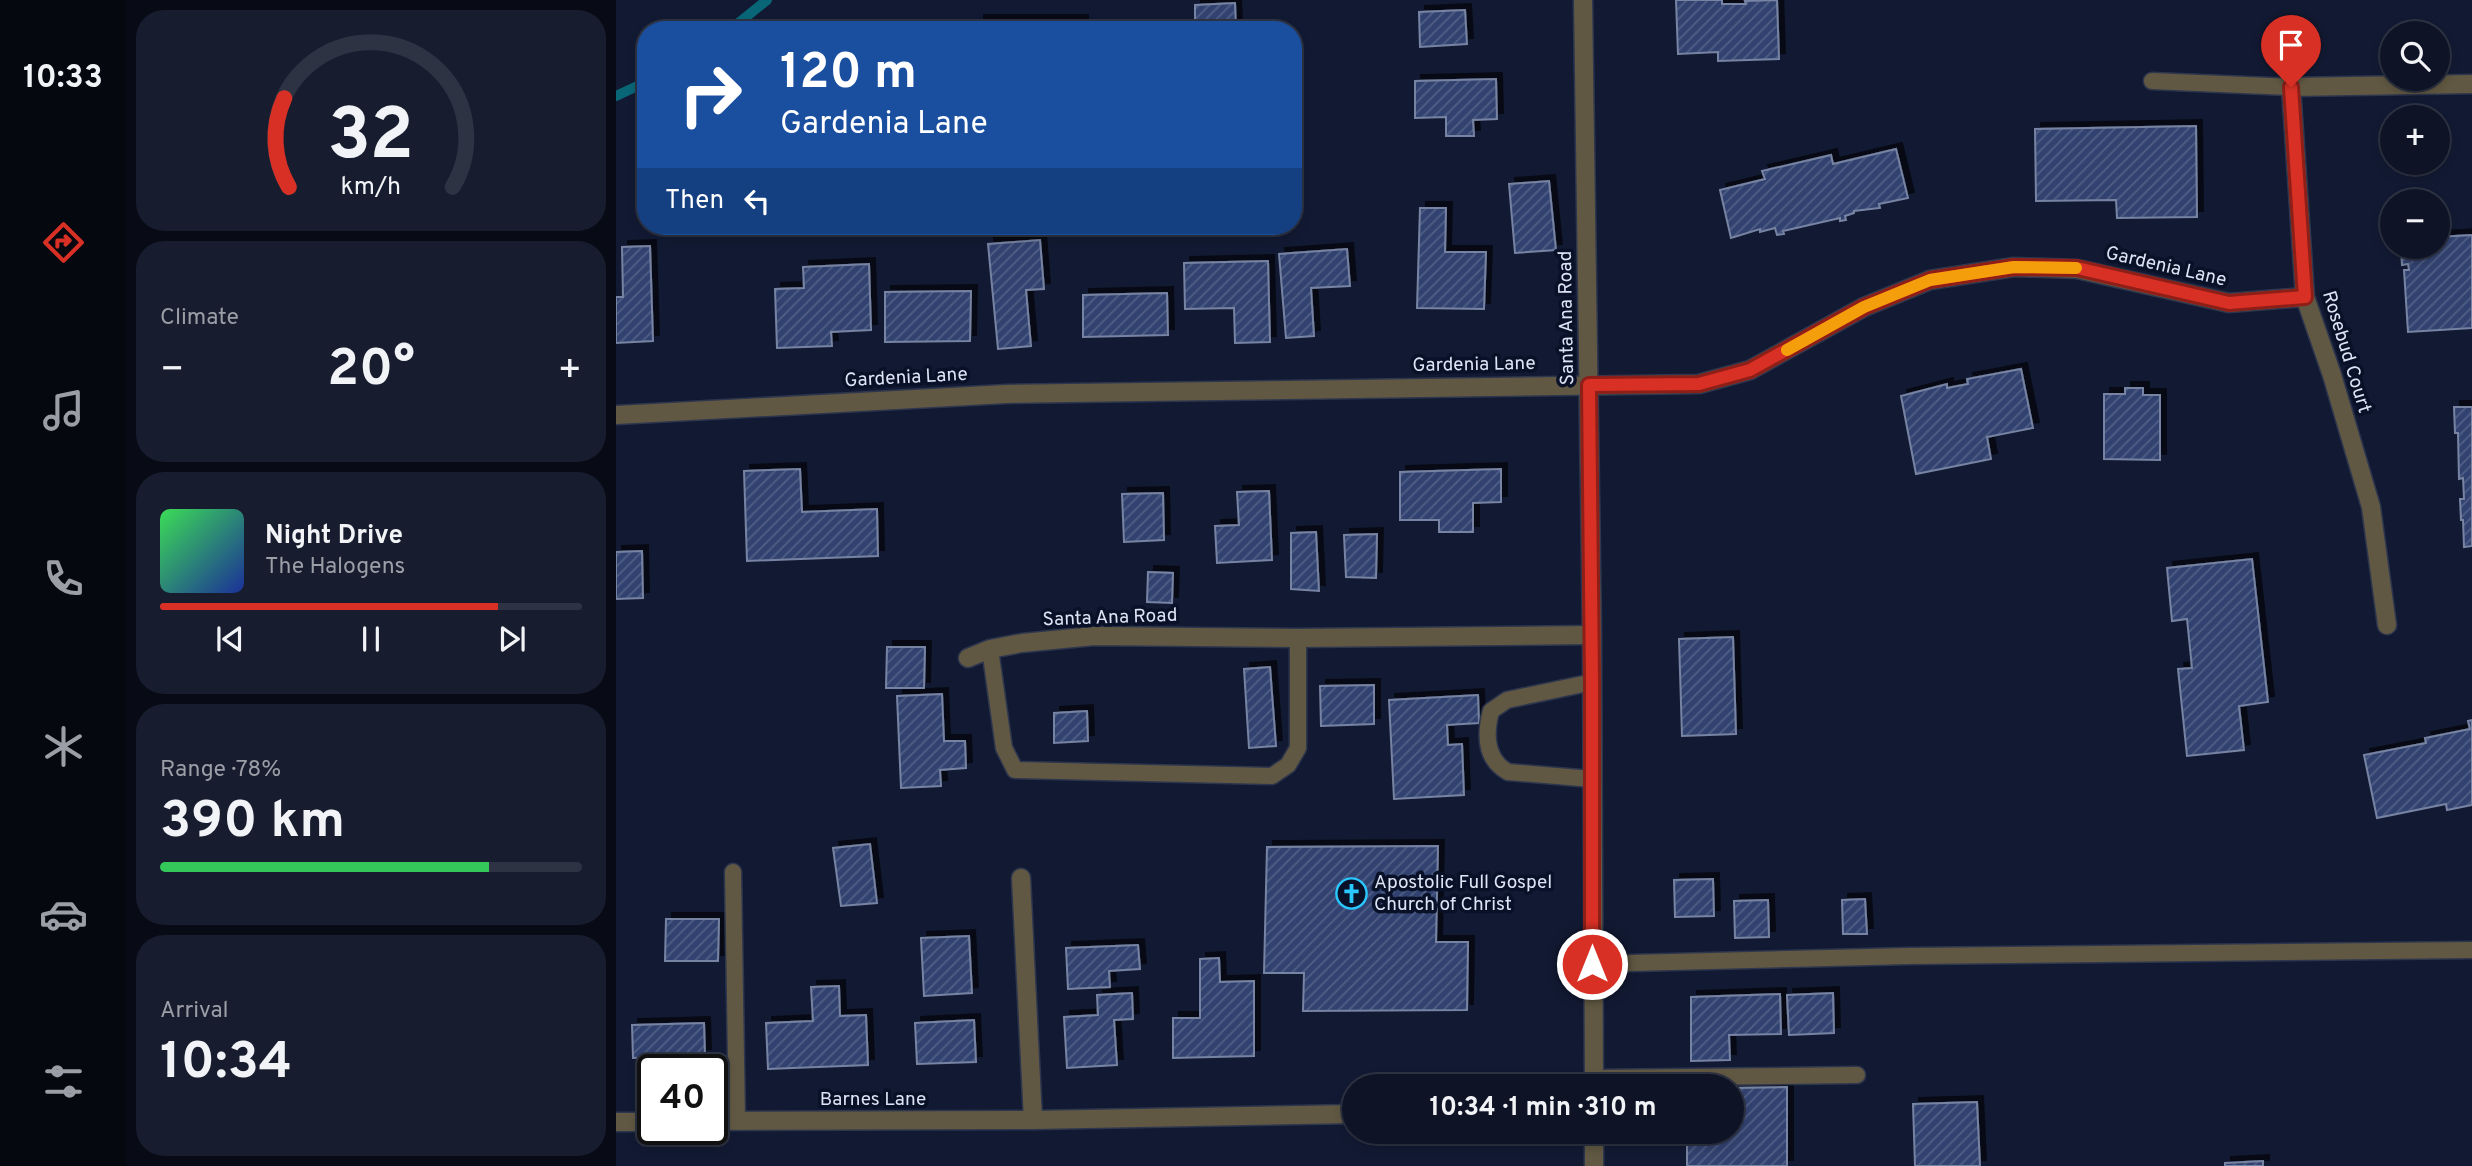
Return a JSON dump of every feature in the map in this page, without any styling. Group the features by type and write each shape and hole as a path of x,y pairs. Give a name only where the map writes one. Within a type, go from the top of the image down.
{"street":[{"name":"Santa Ana Road","path":"1583,0 1592,635 1594,1074"},
{"path":"2291,87 2472,84"},
{"name":"Rosebud Court","path":"2291,87 2305,297 2332,375 2371,507 2387,625"},
{"name":"Gardenia Lane","path":"616,415 1006,394 1699,384 1750,370 1864,307 1930,280 2014,267 2077,268 2229,303 2305,297"},
{"name":"Santa Ana Road","path":"968,658 990,649 1022,643 1094,636 1298,638 1592,635"},
{"path":"1021,878 1033,1120"},
{"name":"Barnes Lane","path":"728,1121 1033,1120 1342,1114"},
{"path":"616,1122 637,1122"},
{"path":"1594,1144 1594,1166"}],"lane":[{"path":"2152,81 2291,87"},
{"path":"990,649 1004,748 1015,770 1272,776 1288,765 1298,748 1298,638"},
{"path":"1592,682 1507,700 1491,710 1487,724 1487,742 1492,759 1508,772 1592,779"},
{"path":"733,872 737,1121"},
{"path":"1592,964 1895,956 2472,950"},
{"path":"1744,1078 1857,1075"}],"building":[{"path":"1676,0 1722,0 1722,4 1746,4 1745,1 1777,0 1779,59 1718,61 1718,52 1678,54"},
{"path":"1235,3 1236,21 1195,21 1195,5"},
{"path":"1465,10 1467,44 1420,47 1419,12"},
{"path":"1496,79 1497,119 1473,120 1474,136 1446,136 1446,117 1415,118 1415,81"},
{"path":"2196,126 2197,217 2117,218 2116,200 2036,201 2035,129"},
{"path":"1896,149 1908,198 1879,204 1880,208 1854,211 1845,216 1846,220 1840,221 1840,218 1783,231 1784,234 1777,235 1775,228 1760,232 1760,229 1731,238 1720,190 1765,179 1762,171 1831,155 1833,164"},
{"path":"1549,181 1556,250 1515,253 1509,184"},
{"path":"1420,208 1446,208 1445,252 1486,252 1484,309 1417,308"},
{"path":"2472,235 2472,328 2408,332 2404,270 2409,270 2408,264 2402,265 2402,259 2450,259 2450,236"},
{"path":"1040,240 1044,289 1026,290 1031,346 998,349 988,244"},
{"path":"650,246 653,341 616,343 616,297 623,297 622,247"},
{"path":"1347,249 1350,286 1311,288 1314,336 1286,338 1279,254"},
{"path":"1268,261 1270,342 1235,343 1234,308 1185,309 1184,263"},
{"path":"869,264 871,330 831,332 832,346 777,348 775,289 804,288 803,267"},
{"path":"971,291 970,341 885,342 885,292"},
{"path":"1167,293 1168,335 1083,337 1083,295"},
{"path":"2021,369 2033,428 1987,437 1991,459 1916,474 1901,396 1947,384 1947,388 1968,384 1967,379"},
{"path":"2125,388 2143,388 2143,395 2160,395 2160,460 2104,459 2104,394 2125,394"},
{"path":"2454,407 2472,407 2472,546 2464,547 2460,499 2464,499 2463,478 2459,479 2458,433 2455,433"},
{"path":"800,469 802,512 877,509 878,556 747,561 744,471"},
{"path":"1501,469 1501,502 1473,503 1473,532 1439,532 1439,520 1400,520 1400,472"},
{"path":"1269,491 1272,560 1217,563 1215,526 1239,525 1237,492"},
{"path":"1163,493 1164,540 1124,542 1122,494"},
{"path":"1316,532 1319,591 1291,589 1291,533"},
{"path":"1377,534 1376,578 1346,577 1344,535"},
{"path":"642,551 643,598 616,599 616,552"},
{"path":"2252,559 2268,702 2239,706 2244,750 2187,756 2178,669 2192,668 2187,619 2172,621 2167,568"},
{"path":"1148,572 1173,573 1172,603 1147,602"},
{"path":"1733,637 1736,734 1682,736 1679,639"},
{"path":"887,647 925,647 924,688 886,688"},
{"path":"1270,667 1276,746 1249,748 1244,669"},
{"path":"1374,685 1374,724 1321,726 1320,686"},
{"path":"942,694 944,741 965,741 966,768 940,770 941,786 901,788 897,696"},
{"path":"1478,695 1479,723 1447,725 1448,745 1462,744 1464,795 1394,799 1389,700"},
{"path":"1087,711 1088,741 1054,743 1054,713"},
{"path":"2472,720 2472,805 2447,810 2446,804 2377,818 2364,755 2426,743 2425,738 2470,729 2468,721"},
{"path":"870,844 877,903 841,906 833,848"},
{"name":"Apostolic Full Gospel Church of Christ","path":"1438,846 1436,942 1468,942 1467,1010 1303,1011 1304,973 1264,973 1267,847"},
{"path":"1713,879 1714,916 1675,917 1674,880"},
{"path":"1865,899 1867,934 1843,934 1842,900"},
{"path":"1768,900 1769,937 1735,938 1734,901"},
{"path":"666,919 719,919 718,961 665,961"},
{"path":"969,936 972,993 924,996 921,938"},
{"path":"1138,945 1140,969 1109,971 1110,987 1068,989 1066,948"},
{"path":"1219,958 1220,982 1254,981 1254,1056 1173,1058 1173,1018 1200,1018 1200,959"},
{"path":"839,986 840,1016 866,1015 868,1065 768,1069 766,1023 813,1021 811,987"},
{"path":"1132,993 1133,1019 1114,1020 1117,1065 1067,1068 1064,1017 1098,1015 1097,995"},
{"path":"1833,993 1834,1033 1789,1035 1787,995"},
{"path":"1780,994 1781,1034 1729,1035 1730,1060 1691,1061 1691,997"},
{"path":"974,1020 976,1062 917,1064 915,1023"},
{"path":"704,1023 705,1054 637,1054 637,1058 633,1058 632,1025"},
{"path":"1787,1087 1787,1166 1687,1166 1687,1145 1744,1144 1744,1088"},
{"path":"1977,1102 1980,1166 1915,1166 1913,1104"},
{"path":"2263,1161 2263,1166 2225,1166 2225,1163"}],"waterway":[{"path":"741,21 767,0"},
{"path":"616,96 637,86"}],"slow traffic":[{"path":"1787,350 1864,307 1930,280 2014,267 2076,268"}],"place":[{"name":"Apostolic Full Gospel Church of Christ","path":"1351,894"}],"route":[{"path":"1592,964 1589,385 1699,384 1750,370 1864,307 1930,280 2014,267 2077,268 2229,303 2305,297 2291,87"}]}
